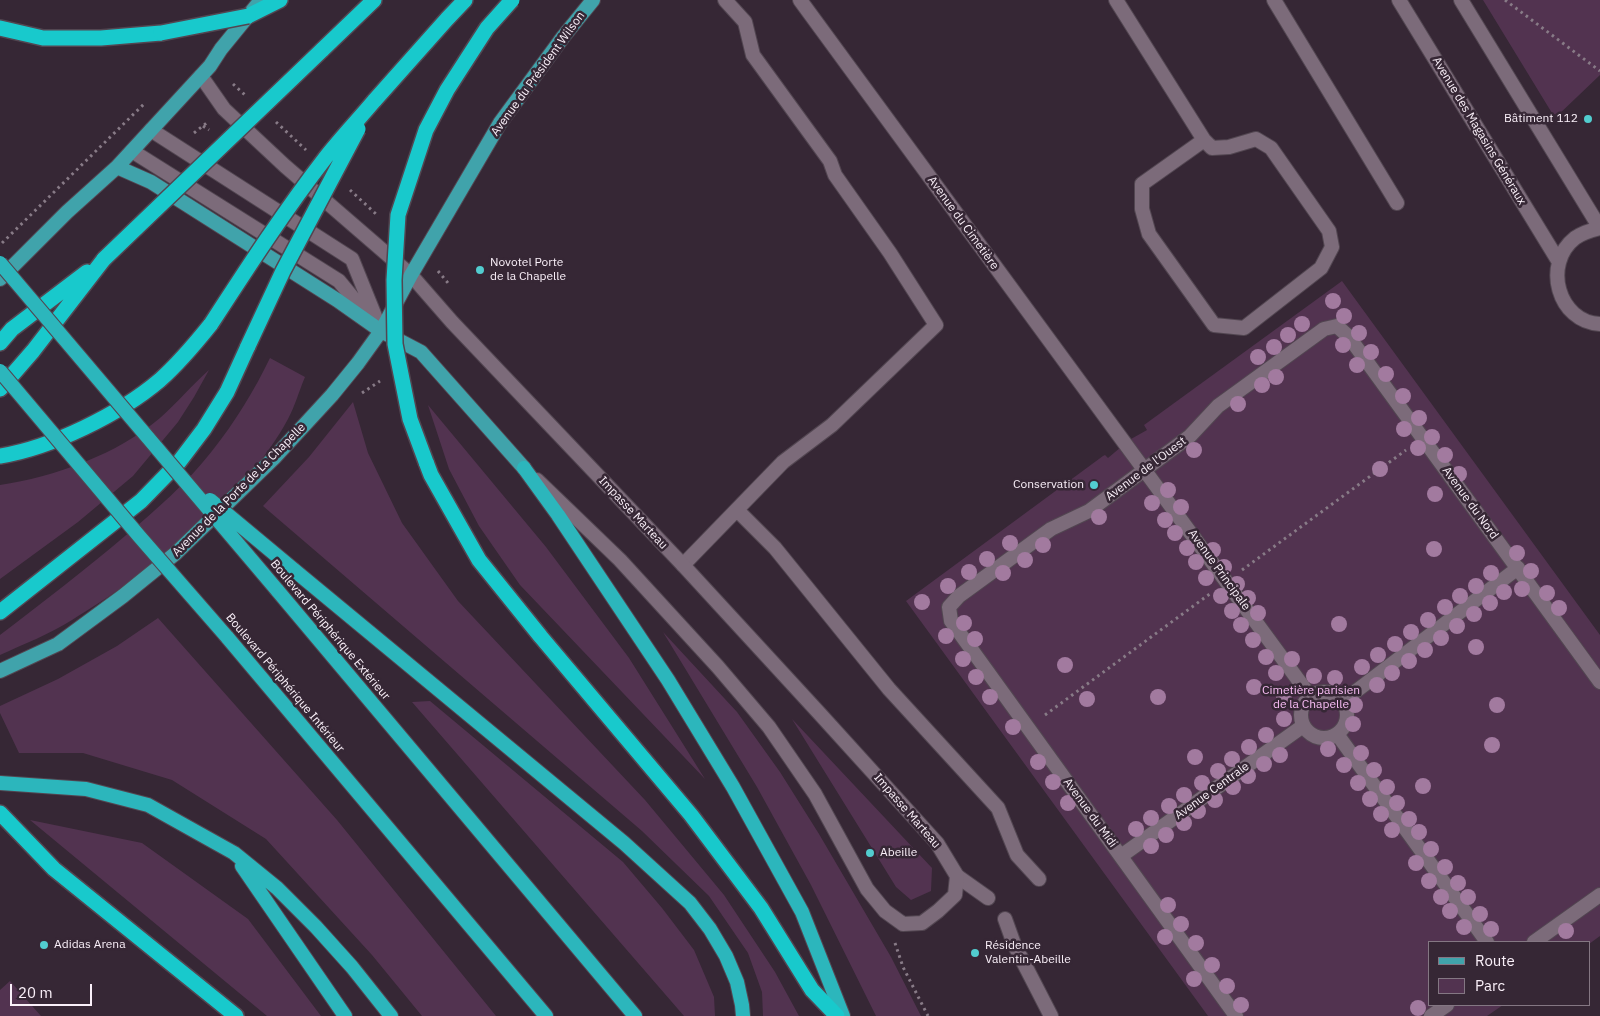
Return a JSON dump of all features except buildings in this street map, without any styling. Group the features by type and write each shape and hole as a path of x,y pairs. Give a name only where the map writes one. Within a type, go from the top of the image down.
{"highway":[{"path":"0,28 43,38 100,38 161,34 248,16 280,0"},
{"path":"0,343 12,329 104,259 374,0"},
{"path":"0,456 31,449 61,438 141,395 178,363 211,324 248,265 327,156 447,19 466,0"},
{"path":"512,0 487,28 447,90 426,130 398,215 394,280 396,344 410,419 431,475 479,560 541,637 691,815 761,908 812,990 837,1016"},
{"path":"0,612 141,501 179,462 204,429 227,392 282,271 374,102"},
{"path":"0,389 33,351 104,259"},
{"name":"Boulevard Périphérique Extérieur","path":"0,264 635,1016"},
{"name":"Boulevard Périphérique Intérieur","path":"0,372 227,637 546,1016"},
{"path":"524,468 668,680 733,787 802,912 843,1016"},
{"path":"180,475 624,842 690,903 710,929 726,956 737,982 742,1005 742,1016"},
{"path":"0,783 86,789 148,805 234,853 277,888 316,927 352,967 391,1016"},
{"path":"0,812 54,869 236,1016"},
{"path":"234,853 344,1016"}],"main road":[{"path":"0,279 132,151 206,71 228,40 261,0"},
{"name":"Avenue du Président Wilson","path":"424,254 500,123 563,37 593,0"},
{"path":"117,167 159,187 337,300 381,331 421,352 524,468"},
{"name":"Avenue de la Porte de La Chapelle","path":"0,671 58,644 123,596 176,553 280,451 332,395 358,363 381,331 424,254"}],"street":[{"path":"683,565 783,462 832,425 936,325 890,253 835,176 830,161 753,55 745,22 725,0"},
{"name":"Avenue du Cimetière","path":"800,0 1127,445"},
{"path":"1116,0 1204,140 1212,148 1229,147 1256,140 1271,148 1330,231 1332,247 1321,268 1244,328 1214,324 1148,234 1142,209 1142,184 1204,140"},
{"path":"1274,0 1397,203"},
{"name":"Avenue des Magasins Généraux","path":"1399,0 1558,262"},
{"path":"1461,0 1600,228 1586,232 1574,239 1565,249 1558,262 1556,278 1560,294 1568,308 1581,319 1600,324"},
{"name":"Impasse Marteau","path":"206,71 224,109 285,166 411,275 452,322 683,565 937,842 957,876"},
{"path":"151,130 352,259 381,331"},
{"path":"132,151 339,281 381,331"},
{"name":"Avenue de l'Ouest","path":"949,607 959,596 1051,529 1089,511 1145,470 1190,436 1218,406 1324,328 1338,326"},
{"name":"Avenue du Nord","path":"1338,326 1349,337 1600,682"},
{"name":"Avenue Principale","path":"1127,445 1310,696"},
{"path":"524,468 620,560 718,667 769,727 815,794 868,889 885,911 903,924 922,923 955,895 957,876 988,898"},
{"path":"737,510 775,548 889,689 998,808 1017,855 1039,878"},
{"path":"1343,701 1518,568"},
{"name":"Avenue du Midi","path":"949,607 951,621 1236,1016"},
{"path":"1317,692 1331,692 1343,701 1346,708 1346,722 1343,729 1337,734 1322,738 1314,736 1303,726 1300,713 1302,706 1310,696 1317,692"},
{"name":"Avenue Centrale","path":"1121,856 1303,726"},
{"path":"1337,734 1486,941"},
{"path":"1535,941 1600,895"},
{"path":"1005,919 1014,944 1051,1016"},
{"path":"1431,1016 1446,1006"}],"path":[{"path":"1505,0 1600,71"},
{"path":"0,245 147,101"},
{"path":"190,136 211,120"},
{"path":"885,911 902,967 928,1016"}],"green space":[{"path":"1483,0 1600,0 1600,75 1555,118"},
{"name":"Cimetière parisien de la Chapelle","path":"1342,281 1600,635 1600,936 1590,943 1590,941 1428,941 1428,1006 1502,1006 1487,1016 1208,1016 906,601 1103,456 1105,455 1108,458 1132,441 1131,439 1147,430 1144,425"},
{"path":"270,358 305,377 288,419 269,449 247,478 221,506 192,532 132,580 64,625 0,655 0,635 110,549 160,506 192,474 212,451 236,418"},
{"path":"209,370 178,422 133,476 78,522 0,579 0,485 63,470 125,443 160,418"},
{"path":"353,402 368,453 402,523 458,601 645,800 724,895 775,972 799,1016 763,1016 762,992 748,953 709,896 642,831 263,506 309,457"},
{"path":"428,405 546,547 629,658 705,779 520,585 479,526 449,469"},
{"path":"158,618 337,820 496,1016 422,1016 372,955 266,839 172,780 83,753 19,753 0,713 0,706 58,679 117,646"},
{"path":"663,632 737,712 780,772 819,834 891,957 921,1016 876,1016 811,885 757,787"},
{"path":"430,701 623,862 694,950 714,997 715,1016 684,1016 412,702"},
{"path":"792,719 932,868 931,891 911,900 896,887"},
{"path":"30,820 142,843 248,919 321,1016 267,1016"},
{"path":"10,981 41,1016 0,1016 0,990"}],"place":[{"name":"Bâtiment 112","path":"1588,119"},
{"name":"Novotel Porte de la Chapelle","path":"480,270"},
{"name":"Conservation","path":"1094,485"},
{"name":"Abeille","path":"870,853"},
{"name":"Adidas Arena","path":"44,945"},
{"name":"Résidence Valentin-Abeille","path":"975,953"}]}
